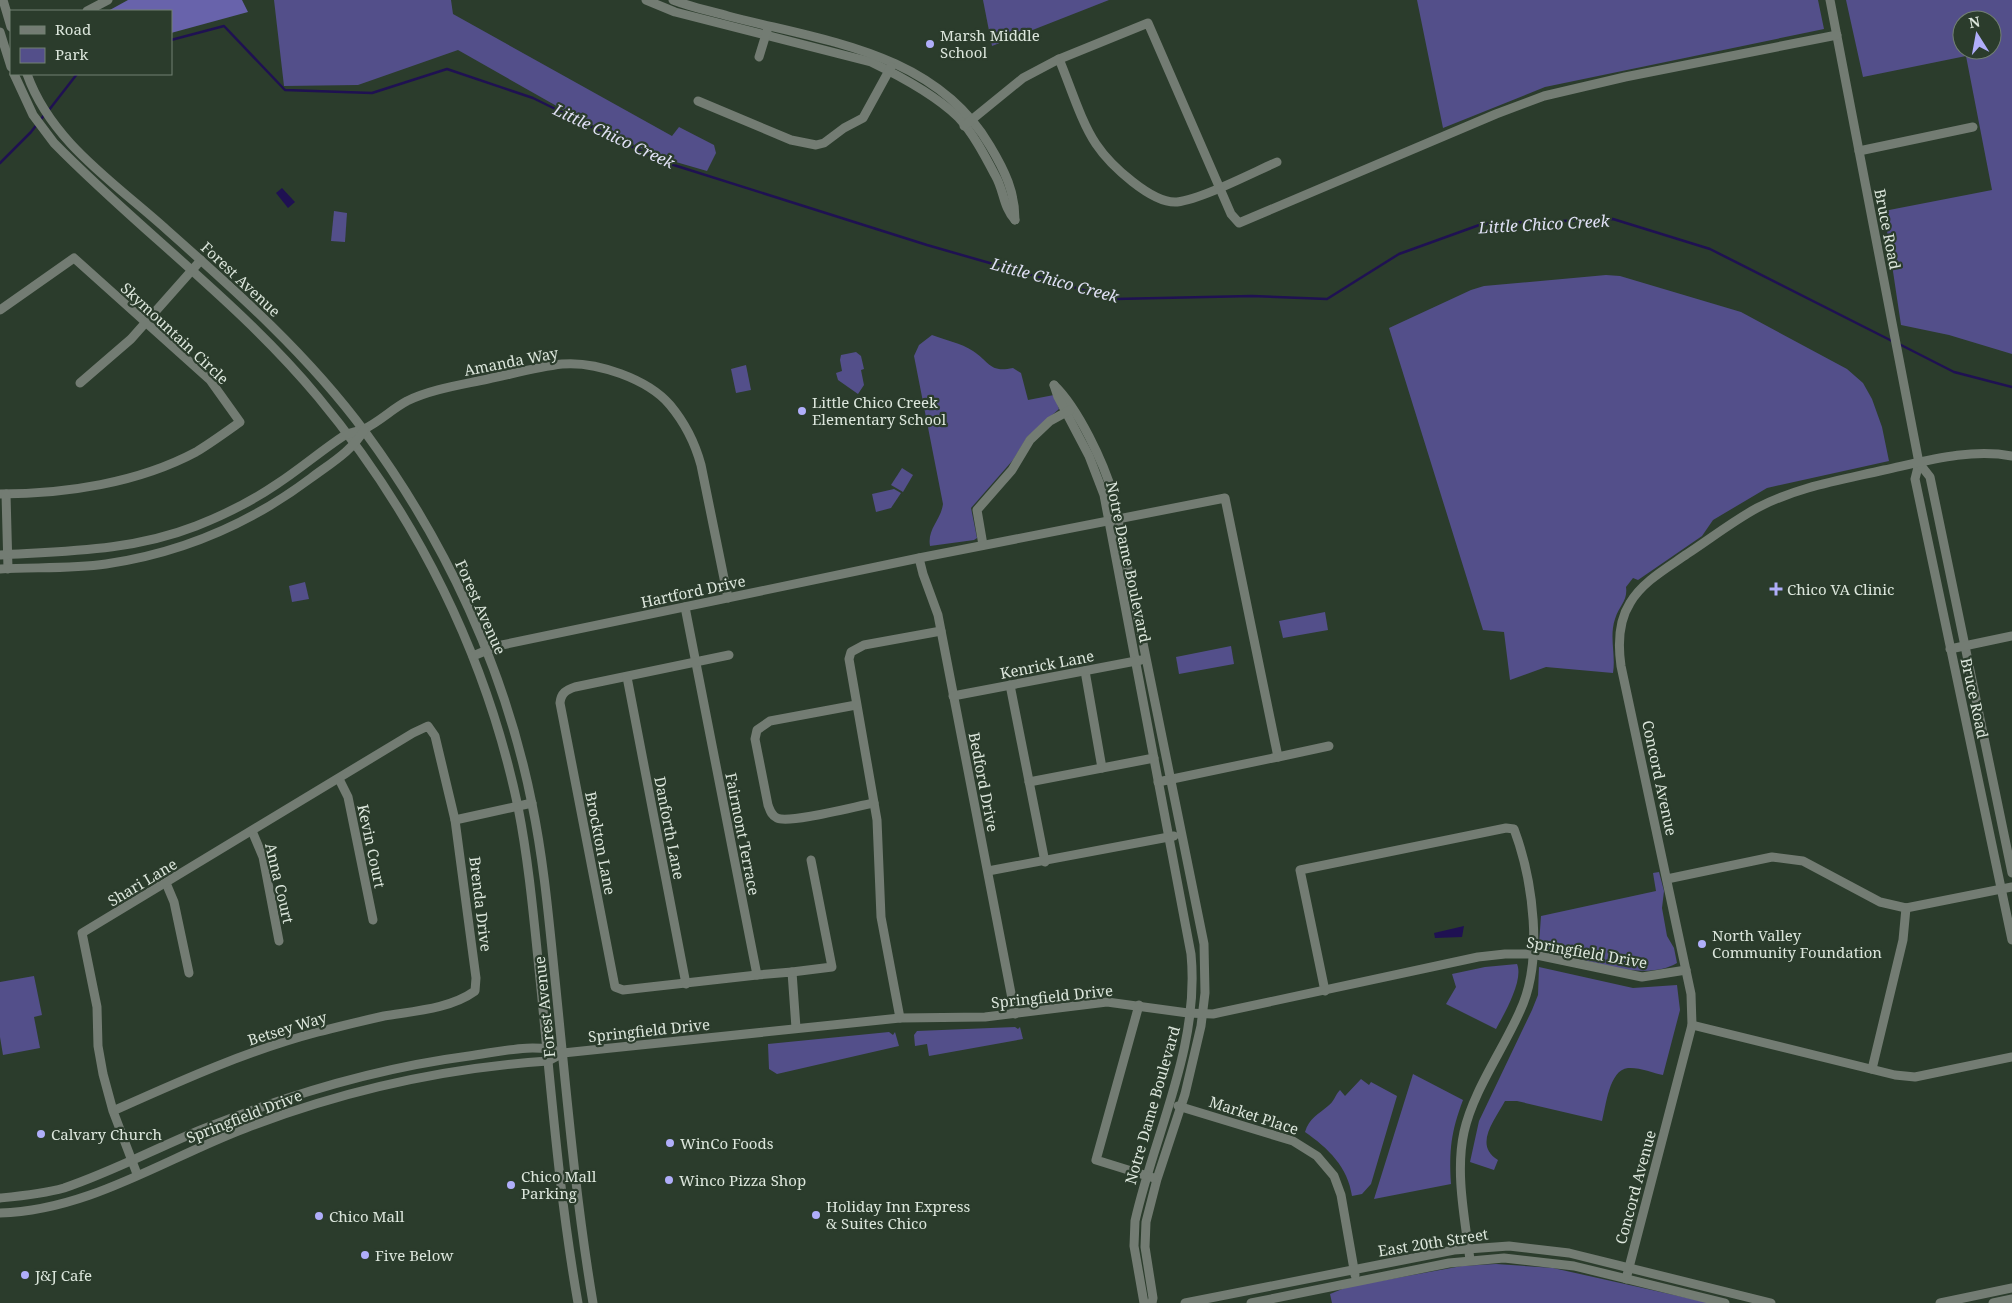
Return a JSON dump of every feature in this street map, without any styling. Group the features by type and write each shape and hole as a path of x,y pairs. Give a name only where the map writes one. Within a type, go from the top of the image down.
{"street":[{"path":"2,0 10,23"},
{"path":"89,10 108,0"},
{"path":"646,0 675,12 919,74 942,90 968,123 997,177 1008,213 1014,220 1015,202 1008,179 984,135 968,123"},
{"path":"673,0 768,27 853,46 891,66"},
{"name":"Bruce Road","path":"1830,0 1899,348 1919,463 1914,479 2012,940"},
{"path":"968,123 1023,78 1059,60 1148,23 1234,220 1239,223 1496,114 1544,96 1625,77 1836,35"},
{"path":"759,57 768,27"},
{"path":"0,32 6,55"},
{"path":"1059,60 1095,143 1111,162 1150,195 1165,202 1180,202 1277,162"},
{"path":"698,101 791,140 816,145 824,144 844,128 863,118 891,66"},
{"name":"Forest Avenue","path":"14,75 33,114 54,143 274,348 347,434 394,499 442,585 473,656 496,723 518,807 529,879 565,1218 578,1303"},
{"name":"Forest Avenue","path":"27,75 41,104 61,133 82,155 201,260 305,360 364,430 435,540 487,651 513,726 532,803 543,871 581,1223 593,1303"},
{"path":"1859,151 1973,128"},
{"name":"Skymountain Circle","path":"0,310 74,258 210,380 240,422 196,452 148,471 100,485 48,492 3,494"},
{"path":"80,382 131,339 201,260"},
{"name":"Amanda Way","path":"364,430 407,401 428,392 520,372 563,364 588,366 622,374 640,383 669,404 695,444 728,598"},
{"name":"Notre Dame Boulevard","path":"983,545 977,510 1012,470 1030,440 1050,421 1069,411 1098,478 1113,520 1146,660 1204,944 1205,993 1203,1014 1181,1107 1157,1179 1148,1213 1146,1238 1152,1303"},
{"path":"4,554 105,549 150,541 196,526 242,505 276,485 347,434 364,430"},
{"path":"3,494 4,569 106,564 178,548 238,524 273,504 355,445 364,430"},
{"name":"Concord Avenue","path":"1626,1279 1692,1025 1691,994 1619,647 1621,627 1629,604 1642,588 1656,577 1756,509 1815,485 1969,454 2012,456"},
{"name":"Bruce Road","path":"1919,463 1930,476 2012,873"},
{"name":"Hartford Drive","path":"473,656 497,646 983,545 1225,498 1278,757"},
{"name":"Notre Dame Boulevard","path":"1113,520 1135,662 1191,954 1193,976 1191,1013 1170,1104 1135,1221 1134,1246 1144,1303"},
{"name":"Bedford Drive","path":"920,558 941,631 1014,1014"},
{"name":"Fairmont Terrace","path":"685,607 757,975"},
{"path":"900,1018 881,916 877,820 849,660 851,652 856,647 941,631"},
{"path":"1950,649 2012,636"},
{"path":"627,677 729,655"},
{"name":"Kenrick Lane","path":"953,696 1146,660"},
{"path":"1085,671 1102,768"},
{"name":"Brockton Lane","path":"627,677 567,690 561,696 560,703 615,987 623,990 686,984"},
{"name":"Danforth Lane","path":"627,677 686,984"},
{"path":"1010,685 1045,862"},
{"path":"856,705 770,721 757,730 755,738 768,805 771,813 777,818 794,819 874,803"},
{"name":"Shari Lane","path":"137,1174 113,1111 103,1074 98,1046 97,1007 82,933 339,779 413,732 428,726"},
{"name":"Brenda Drive","path":"428,726 435,736 455,820 476,978 474,991"},
{"path":"1158,782 1328,746"},
{"path":"1029,782 1154,758"},
{"name":"Kevin Court","path":"339,779 348,797 373,920"},
{"path":"455,820 532,803"},
{"path":"1324,991 1300,870 1506,828 1514,829 1520,846 1532,910 1532,954 1529,984 1521,1010 1471,1110 1465,1129 1461,1176 1470,1260"},
{"name":"Anna Court","path":"252,831 263,857 279,941"},
{"path":"988,872 1182,835"},
{"path":"1667,879 1772,857 1787,857 1803,861 1880,902 1906,908 2012,887"},
{"path":"686,984 832,967 811,860"},
{"path":"166,884 174,902 189,973"},
{"path":"1872,1069 1903,940 1906,908"},
{"name":"Springfield Drive","path":"0,1213 54,1206 92,1194 245,1128 327,1100 426,1078 548,1060 563,1053 900,1018 985,1017 1107,1002 1203,1014 1230,1012 1478,957 1505,954 1532,954 1637,977 1654,977 1686,970"},
{"path":"792,972 796,1028"},
{"name":"Betsey Way","path":"113,1111 204,1070 258,1051 375,1018 450,1004 474,991"},
{"path":"1139,1005 1096,1160 1157,1179"},
{"path":"1692,1025 1895,1075 1915,1076 2012,1057"},
{"name":"Springfield Drive","path":"0,1198 62,1188 251,1110 349,1079 445,1059 547,1047 563,1053"},
{"name":"Market Place","path":"1170,1104 1293,1141 1318,1156 1334,1176 1341,1195 1355,1273"},
{"name":"East 20th Street","path":"1185,1303 1355,1273 1468,1248 1509,1246 1545,1248 1771,1303"},
{"name":"East 20th Street","path":"1252,1303 1470,1260 1504,1258 1540,1261 1725,1303"},
{"name":"East 20th Street","path":"1316,1289 1324,1283 1355,1273"},
{"path":"1940,1303 2012,1288"},
{"path":"1993,1303 2012,1299"}],"green space":[{"path":"274,0 451,0 453,14 672,136 679,127 714,145 716,153 707,171 662,158 576,117 458,50 358,85 284,86"},
{"path":"983,0 1109,0 992,46"},
{"path":"1417,0 1818,0 1824,29 1545,87 1443,128"},
{"path":"1846,0 2012,0 2012,354 1949,335 1901,325 1884,211 1992,190 1967,60 2002,60 2002,10 1952,10 1952,59 1863,77"},
{"path":"334,211 347,213 345,242 331,241"},
{"path":"1606,275 1620,276 1741,312 1847,369 1863,383 1872,399 1882,427 1889,461 1767,488 1713,520 1702,536 1638,580 1633,578 1626,587 1624,600 1613,626 1613,673 1546,667 1510,680 1504,632 1483,630 1389,328 1471,290 1484,286"},
{"path":"932,335 968,348 994,368 1013,368 1021,373 1028,400 1054,395 1059,409 1027,437 1013,460 971,508 977,538 930,546 930,535 943,504 914,356 919,345"},
{"path":"856,352 861,356 864,369 861,370 864,385 858,394 838,380 836,373 842,371 841,355"},
{"path":"746,365 751,390 736,393 731,369"},
{"path":"902,468 913,475 903,492 891,485"},
{"path":"894,489 901,493 891,508 876,512 872,494"},
{"path":"305,582 309,599 292,602 289,586"},
{"path":"1325,612 1328,630 1283,638 1279,621"},
{"path":"1231,646 1234,664 1179,674 1176,657"},
{"path":"1659,872 1664,891 1662,908 1667,936 1674,948 1677,963 1662,969 1646,971 1628,970 1592,962 1542,947 1539,944 1541,916 1656,891 1653,873"},
{"path":"1517,964 1518,979 1516,988 1496,1029 1446,1004 1456,987 1452,974 1485,967"},
{"path":"1539,967 1633,988 1677,985 1680,1010 1663,1075 1637,1068 1622,1070 1612,1082 1602,1121 1517,1101 1505,1101 1488,1132 1487,1147 1498,1160 1494,1170 1470,1162 1479,1121 1538,995"},
{"path":"34,976 42,1015 34,1017 40,1048 3,1055 0,1037 0,982"},
{"path":"1015,1027 1018,1029 1020,1027 1023,1039 929,1056 927,1044 915,1046 914,1035 917,1031"},
{"path":"889,1032 893,1035 895,1032 899,1046 777,1074 769,1069 768,1044"},
{"path":"1413,1074 1463,1100 1452,1141 1450,1161 1451,1184 1374,1199"},
{"path":"1361,1079 1369,1085 1371,1082 1397,1096 1371,1184 1362,1194 1352,1196 1346,1176 1336,1159 1305,1132 1312,1120 1330,1104 1340,1090 1345,1096"},
{"path":"1496,1264 1553,1268 1710,1303 1332,1303 1330,1294 1347,1287 1462,1266"}],"shaded area":[{"path":"128,0 242,0 248,12 172,33 172,10 110,10"},
{"path":"282,188 295,202 288,208 276,193"},
{"path":"1464,926 1462,937 1435,938 1434,933"}],"waterway":[{"name":"Little Chico Creek","path":"172,40 224,26 285,90 372,93 447,69 533,98 661,161 927,245 1115,299 1252,296 1327,299 1399,254 1482,224 1613,219 1710,249 1892,341"},
{"name":"Little Chico Creek","path":"49,110 76,75"},
{"name":"Little Chico Creek","path":"0,163 31,132 45,114"},
{"name":"Little Chico Creek","path":"1899,344 1954,372 2012,387"}],"place":[{"name":"Marsh Middle School","path":"930,44"},
{"name":"Little Chico Creek Elementary School","path":"802,411"},
{"name":"Chico VA Clinic","path":"1776,589"},
{"name":"North Valley Community Foundation","path":"1702,944"},
{"name":"Calvary Church","path":"41,1134"},
{"name":"WinCo Foods","path":"670,1143"},
{"name":"Winco Pizza Shop","path":"669,1180"},
{"name":"Chico Mall Parking","path":"511,1185"},
{"name":"Holiday Inn Express & Suites Chico","path":"816,1215"},
{"name":"Chico Mall","path":"319,1216"},
{"name":"Five Below","path":"365,1255"},
{"name":"J&J Cafe","path":"25,1275"}]}
